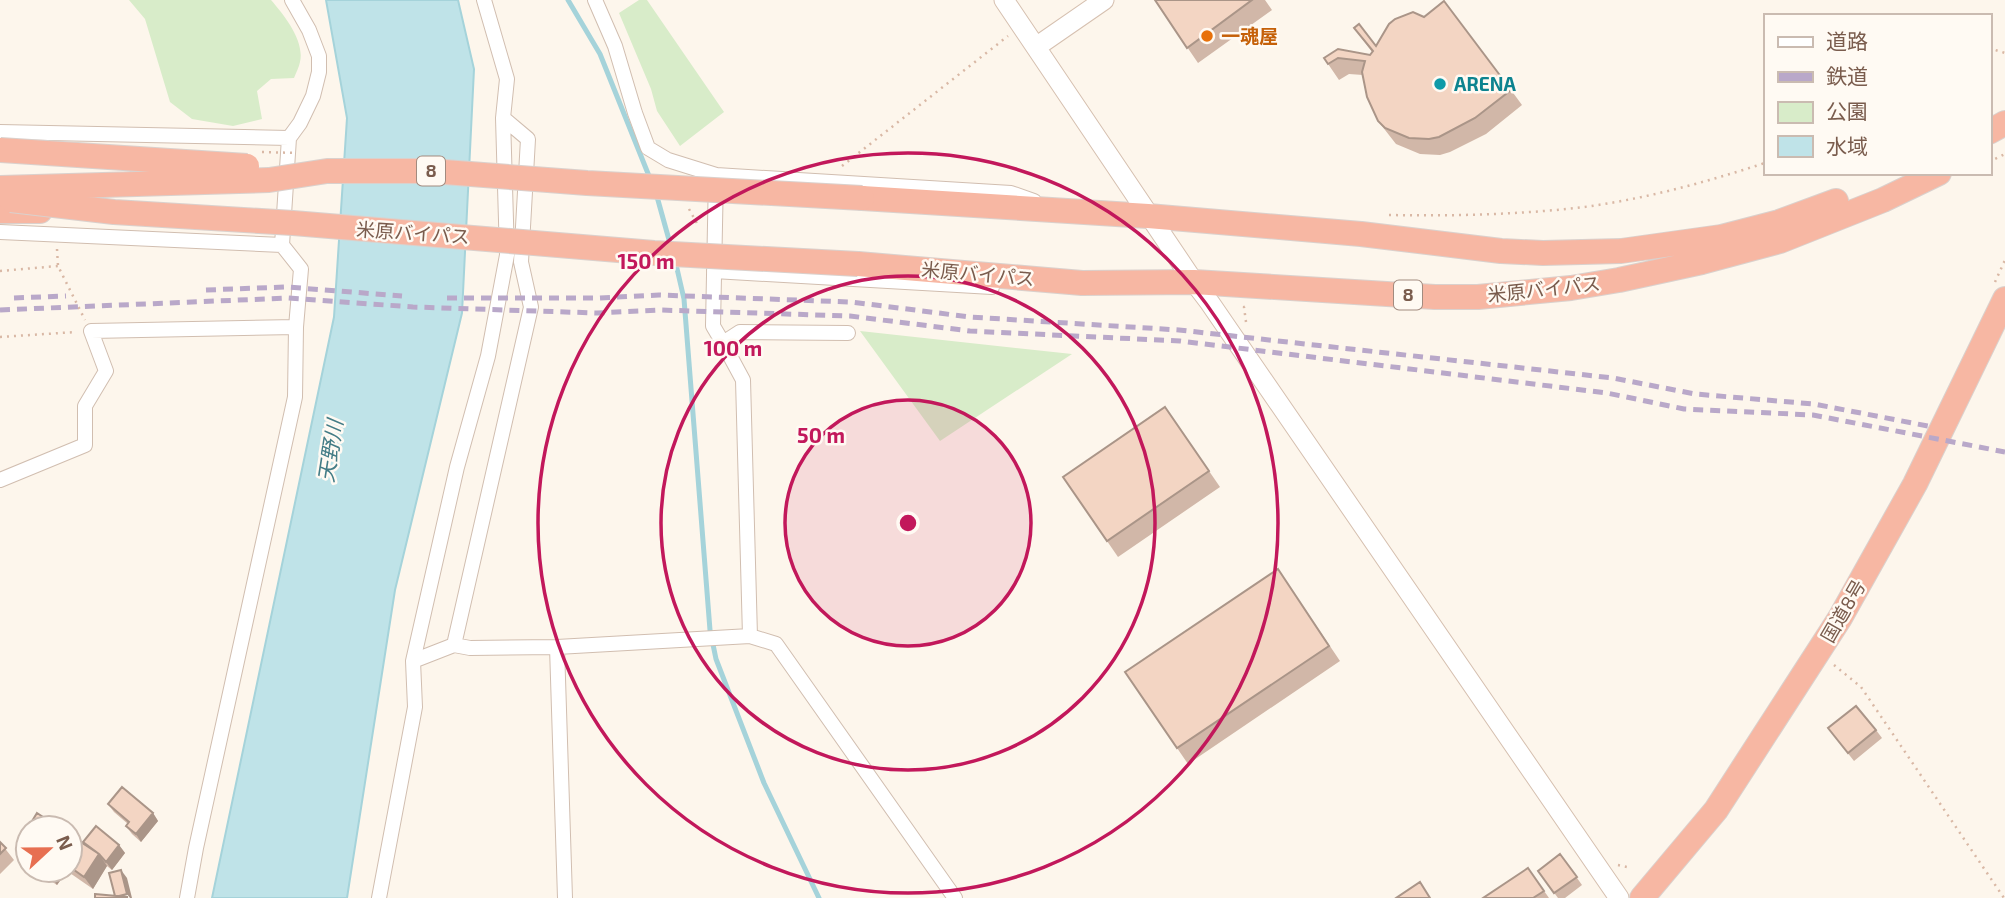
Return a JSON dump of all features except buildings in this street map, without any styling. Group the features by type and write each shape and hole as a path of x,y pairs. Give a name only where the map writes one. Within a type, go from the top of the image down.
{"highway":[{"path":"0,150 327,172"},
{"name":"米原バイパス","path":"0,188 269,180 327,172 431,171 587,183 1149,216 1543,253 1620,251 1721,237 1779,222 1900,175"},
{"name":"米原バイパス","path":"0,199 114,212 654,253 858,264 1082,284 1194,282 1434,297 1478,297 1572,288 1702,262 1780,241 1883,200 1935,175"},
{"path":"0,211 114,212"},
{"name":"国道8号","path":"1642,898 1716,810 1818,653 1915,484 2005,299"}],"street":[{"path":"187,898 295,397 296,327 301,269 282,245 289,138 300,123 313,96 319,72 319,56 309,30 292,0"},
{"path":"379,898 415,707 413,661 457,467 488,356 506,255 503,118 506,79 484,0"},
{"path":"595,0 615,46 635,113 649,148 668,160 716,176 824,180 1011,193 1061,211"},
{"path":"1004,0 1194,282 1619,898"},
{"path":"1036,47 1104,0"},
{"path":"454,645 531,307 521,262 528,139 503,118"},
{"path":"0,132 289,138"},
{"path":"716,176 713,326 743,380 750,636"},
{"path":"0,232 282,245"},
{"path":"714,271 1023,289 1082,284"},
{"path":"0,480 85,445 85,407 106,371 91,331 296,327"},
{"path":"723,344 740,332 848,333"},
{"path":"413,661 454,645 470,648 557,647 750,636 776,644 955,898"},
{"path":"557,647 565,898"}],"path":[{"path":"824,180 1021,26"},
{"path":"1379,215 1462,216 1558,210 1674,190 1764,163"},
{"path":"0,337 91,331 58,266 56,235"},
{"path":"0,271 58,266"},
{"path":"1247,332 1244,307 1252,303"},
{"path":"1818,653 1861,687 2004,898"},
{"path":"1611,863 1631,869"}],"green space":[{"path":"129,0 271,0 292,29 299,46 300,62 294,78 271,79 257,91 262,119 233,126 192,119 170,102 145,19"},
{"path":"639,0 647,0 724,112 680,146 657,111 651,89 619,13"},
{"path":"860,331 1072,354 940,441"}],"water":[{"name":"天野川","path":"326,0 458,0 474,69 462,313 395,590 347,898 212,898 334,317 347,118"}],"waterway":[{"path":"568,0 600,54 651,181"},
{"path":"656,193 671,247"},
{"path":"675,260 684,299 710,630 716,659 764,783 819,898"}],"railway":[{"path":"206,290 287,287 402,296"},
{"path":"447,298 599,298 659,295 851,302 970,317 1179,330 1613,378 1695,394 1814,404 1933,427"},
{"path":"14,298 66,296"},
{"path":"0,310 288,298 413,307 597,313 660,310 850,316 970,331 1180,341 1607,393 1684,409 1813,415 2005,452"}],"place":[{"name":"一魂屋","path":"1207,36"},
{"name":"ARENA","path":"1440,84"}]}
